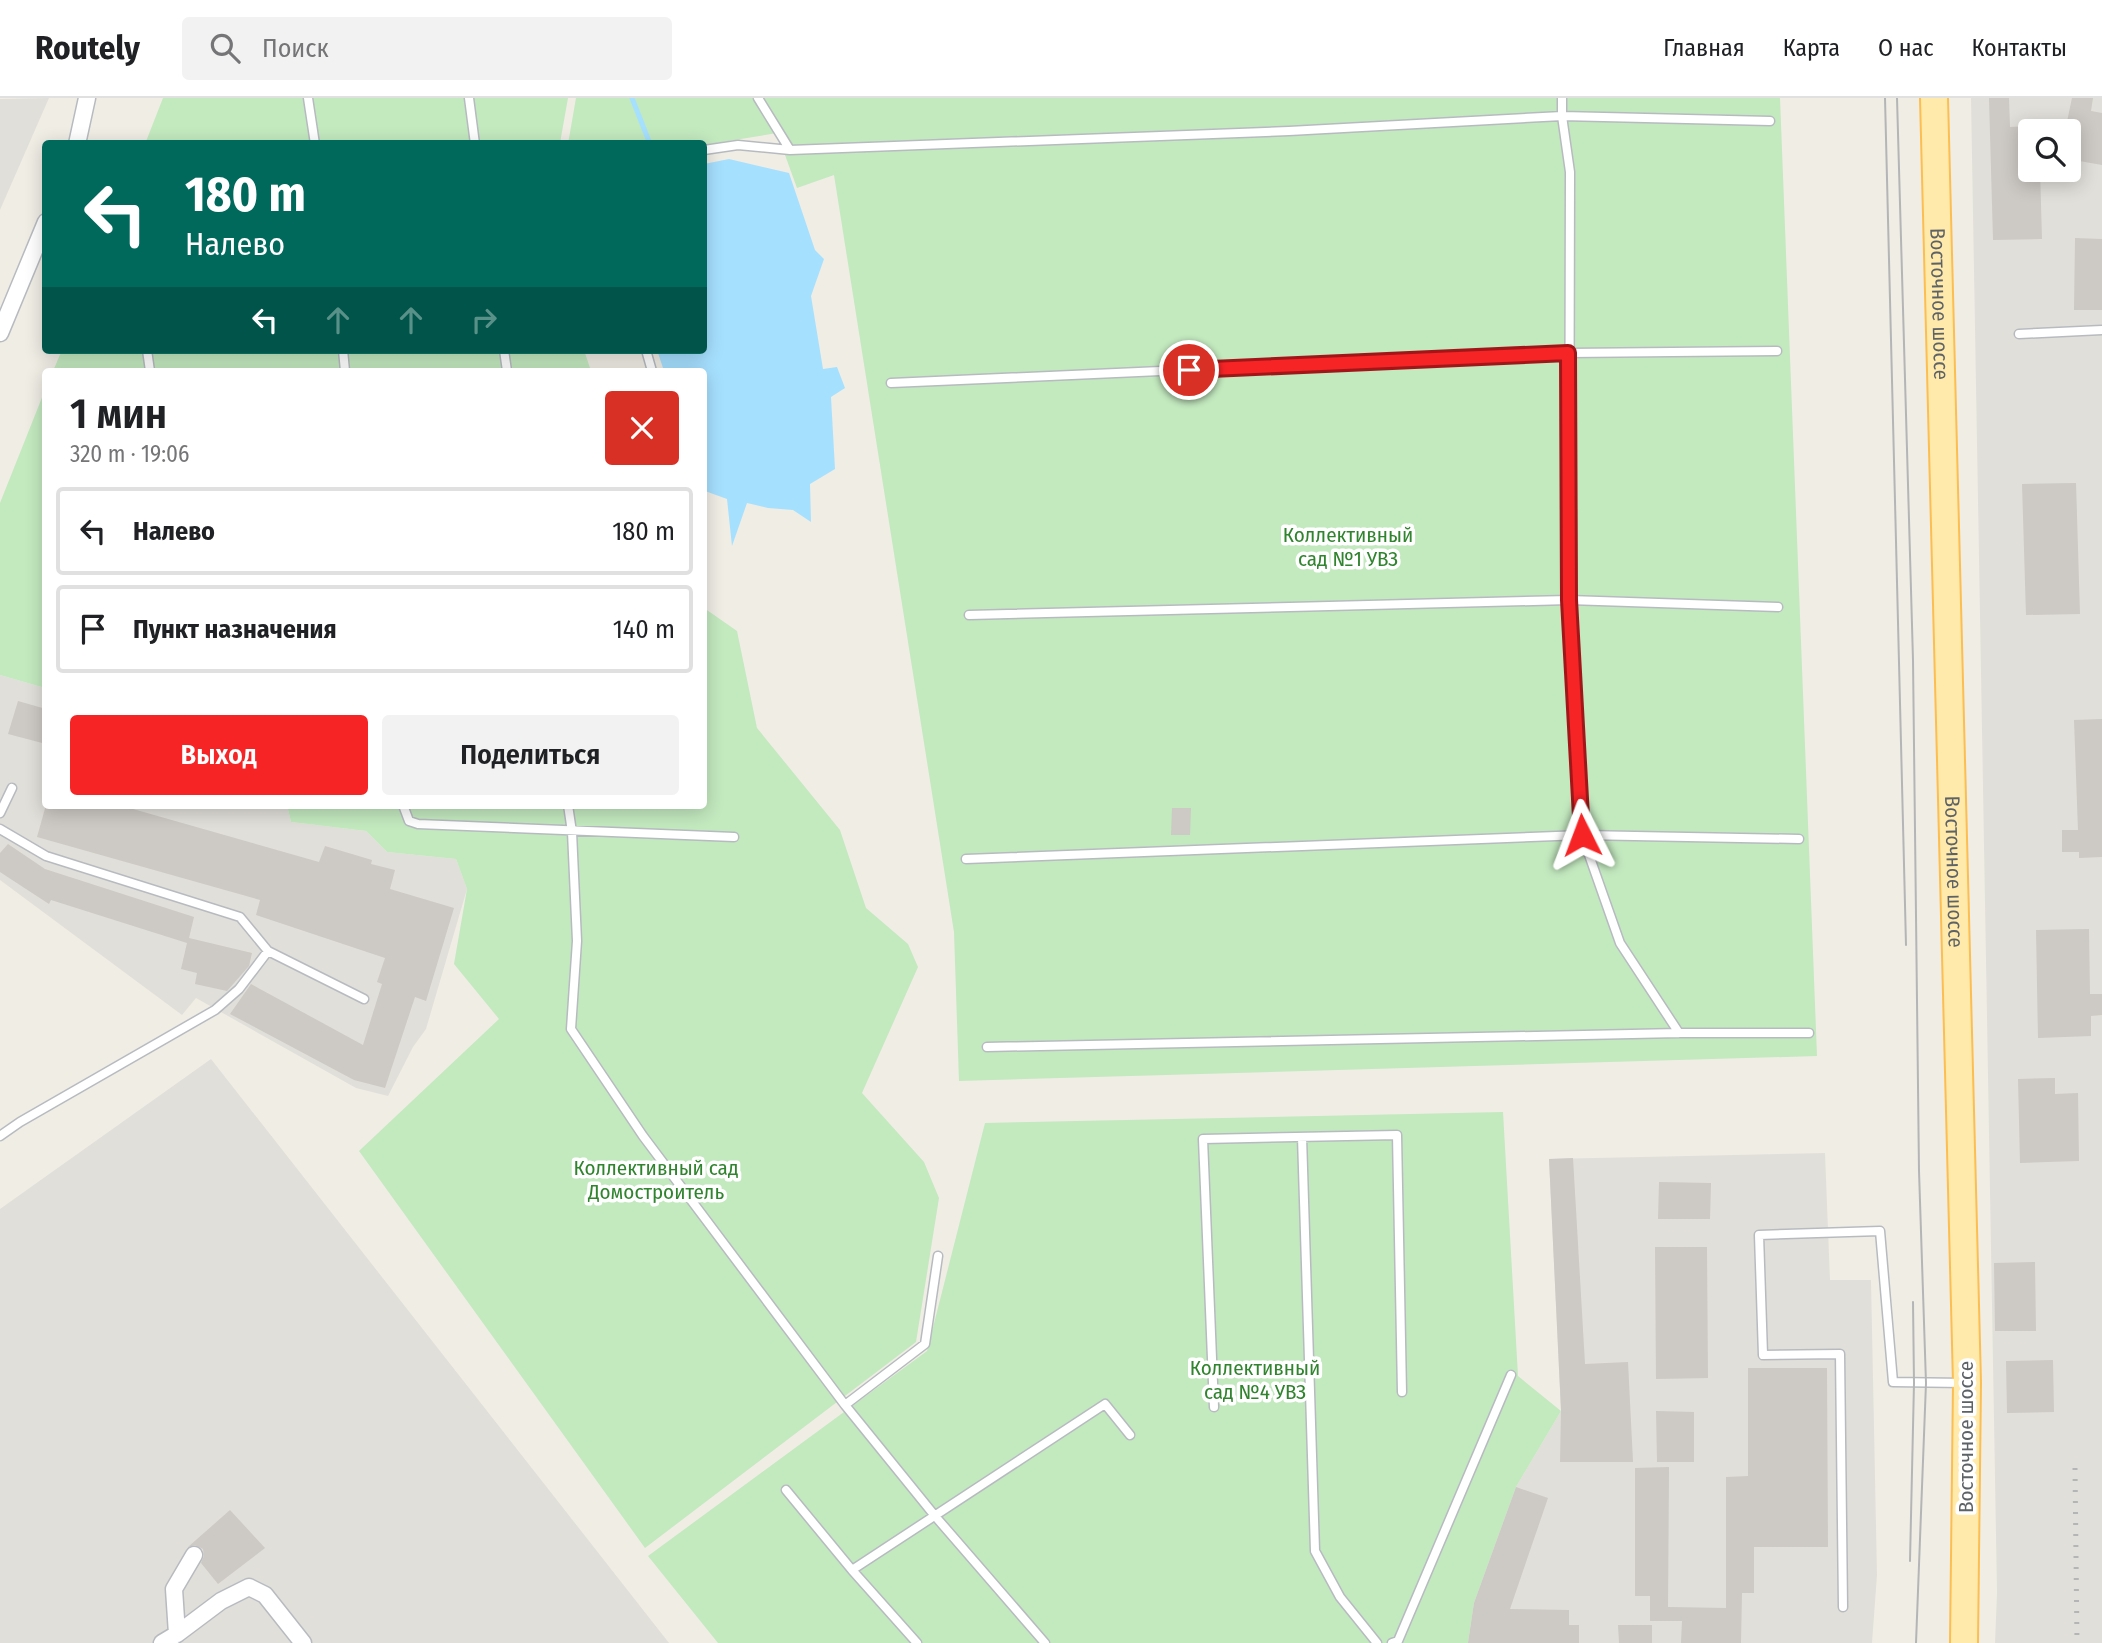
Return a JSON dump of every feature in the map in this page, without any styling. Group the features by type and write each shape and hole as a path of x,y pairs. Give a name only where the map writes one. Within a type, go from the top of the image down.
{"main road":[{"name":"Восточное шоссе","path":"1934,98 1967,1383 1964,1643"}],"street":[{"path":"78,140 88,98"},
{"path":"0,333 40,253"},
{"path":"177,1634 174,1589 194,1555"},
{"path":"162,1643 221,1601 249,1587 265,1595 303,1643"}],"lane":[{"path":"308,98 314,140"},
{"path":"469,98 474,140"},
{"path":"758,98 790,150"},
{"path":"1562,98 1570,172 1569,600 1582,835 1620,943 1679,1032"},
{"path":"707,150 738,145 790,150 1289,131 1562,116 1770,121"},
{"path":"2019,334 2102,330"},
{"path":"891,383 1568,353 1777,351"},
{"path":"969,615 1569,600 1778,607"},
{"path":"0,813 12,788"},
{"path":"404,809 409,821 418,824 734,837"},
{"path":"569,809 572,832 576,941 571,1029 643,1136 845,1405 935,1516 1045,1643"},
{"path":"0,829 46,856 240,917 268,951 364,999"},
{"path":"967,859 1582,835 1799,839"},
{"path":"0,1136 215,1010 239,989 268,951"},
{"path":"987,1047 1679,1032 1810,1033"},
{"path":"1214,1407 1203,1139 1398,1135 1402,1392"},
{"path":"1302,1137 1315,1552 1340,1597 1377,1643"},
{"path":"1843,1607 1840,1354 1763,1355 1759,1235 1880,1231 1893,1382 1967,1383"},
{"path":"845,1405 925,1344 938,1256"},
{"path":"1392,1643 1398,1641 1511,1375"},
{"path":"852,1570 1105,1404 1130,1435"},
{"path":"786,1490 917,1643"}],"shaded area":[{"path":"49,98 0,210 0,99"},
{"path":"1971,98 2102,98 2102,1643 1995,1643 1997,1593"},
{"path":"0,675 42,687 42,809 288,809 291,822 366,831 387,852 456,859 467,889 426,1029 413,1047 388,1096 356,1088 196,998 182,1015 0,880"},
{"path":"211,1059 669,1643 0,1643 0,1209"},
{"path":"1825,1153 1830,1280 1871,1280 1877,1575 1872,1643 1468,1643 1474,1603 1516,1487 1561,1411 1549,1159"}],"green space":[{"path":"163,98 568,98 561,140 147,140"},
{"name":"Коллективный сад №1 УВЗ","path":"576,98 1780,98 1817,1056 959,1081 954,932 834,175 797,188 777,133 707,145 707,140 569,140"},
{"path":"60,354 585,354 590,368 54,368"},
{"path":"42,398 42,687 0,675 0,503"},
{"name":"Коллективный сад Домостроитель","path":"707,610 737,631 757,728 840,830 866,908 908,944 918,967 862,1093 924,1162 939,1198 916,1342 645,1548 359,1151 499,1019 454,964 467,889 456,859 387,852 366,831 291,822 288,809 707,809"},
{"name":"Коллективный сад №4 УВЗ","path":"1503,1112 1518,1376 1561,1411 1516,1487 1474,1603 1468,1643 718,1643 648,1556 927,1351 985,1123"}],"water":[{"path":"729,159 789,173 815,250 824,259 811,296 823,369 837,367 845,388 831,397 835,469 810,484 811,522 793,510 747,503 732,546 727,499 707,492 707,368 663,368 658,354 707,354 707,163"}],"building":[{"path":"1989,98 2009,98 2010,127 2018,127 2018,182 2040,182 2042,239 1993,240"},
{"path":"2072,98 2093,98 2091,111 2102,113 2102,165 2081,161 2081,119 2068,119"},
{"path":"2075,238 2102,239 2102,310 2074,310"},
{"path":"2076,483 2080,614 2026,615 2022,484"},
{"path":"18,701 42,708 42,743 8,734"},
{"path":"2102,719 2102,857 2079,858 2079,852 2062,852 2062,830 2078,830 2074,720"},
{"path":"1172,808 1191,808 1190,835 1171,835"},
{"path":"45,809 133,809 319,862 325,846 372,860 371,864 395,870 390,889 454,908 426,1001 415,997 385,1088 354,1080 230,1014 251,984 363,1045 382,984 377,982 385,958 256,915 260,900 37,837"},
{"path":"8,844 45,869 194,917 189,938 252,953 249,966 227,991 195,984 197,973 181,969 187,943 51,900 49,904 0,872 0,853"},
{"path":"2089,929 2090,994 2102,994 2102,1015 2091,1016 2091,1036 2038,1038 2036,930"},
{"path":"2055,1078 2055,1094 2078,1093 2079,1161 2020,1163 2018,1079"},
{"path":"1573,1158 1585,1364 1628,1362 1633,1462 1560,1462 1561,1410 1549,1159"},
{"path":"1659,1182 1711,1183 1710,1219 1658,1219"},
{"path":"1655,1247 1707,1247 1708,1378 1656,1379"},
{"path":"2035,1262 2036,1331 1995,1331 1994,1263"},
{"path":"2053,1360 2054,1412 2007,1413 2006,1361"},
{"path":"1748,1368 1827,1368 1828,1547 1754,1547 1754,1593 1742,1593 1741,1643 1681,1643 1682,1621 1650,1621 1650,1596 1635,1596 1635,1468 1669,1467 1668,1607 1726,1608 1726,1477 1748,1476"},
{"path":"1656,1411 1694,1412 1694,1462 1657,1462"},
{"path":"1516,1487 1548,1498 1510,1609 1569,1610 1569,1625 1579,1625 1579,1643 1468,1643 1474,1603"},
{"path":"230,1510 265,1548 218,1584 201,1563 203,1549 195,1545 188,1547"},
{"path":"1618,1625 1652,1625 1652,1643 1619,1643"}],"waterway":[{"path":"632,98 648,140"}],"tram line":[{"path":"1885,98 1906,945"},
{"path":"1897,98 1913,660 1919,1171 1926,1383 1916,1643"},
{"path":"1910,1561 1913,1302"}],"railway":[{"path":"2075,1468 2077,1643"}],"route":[{"path":"1189,370 1568,353 1569,600 1582,835"}]}
